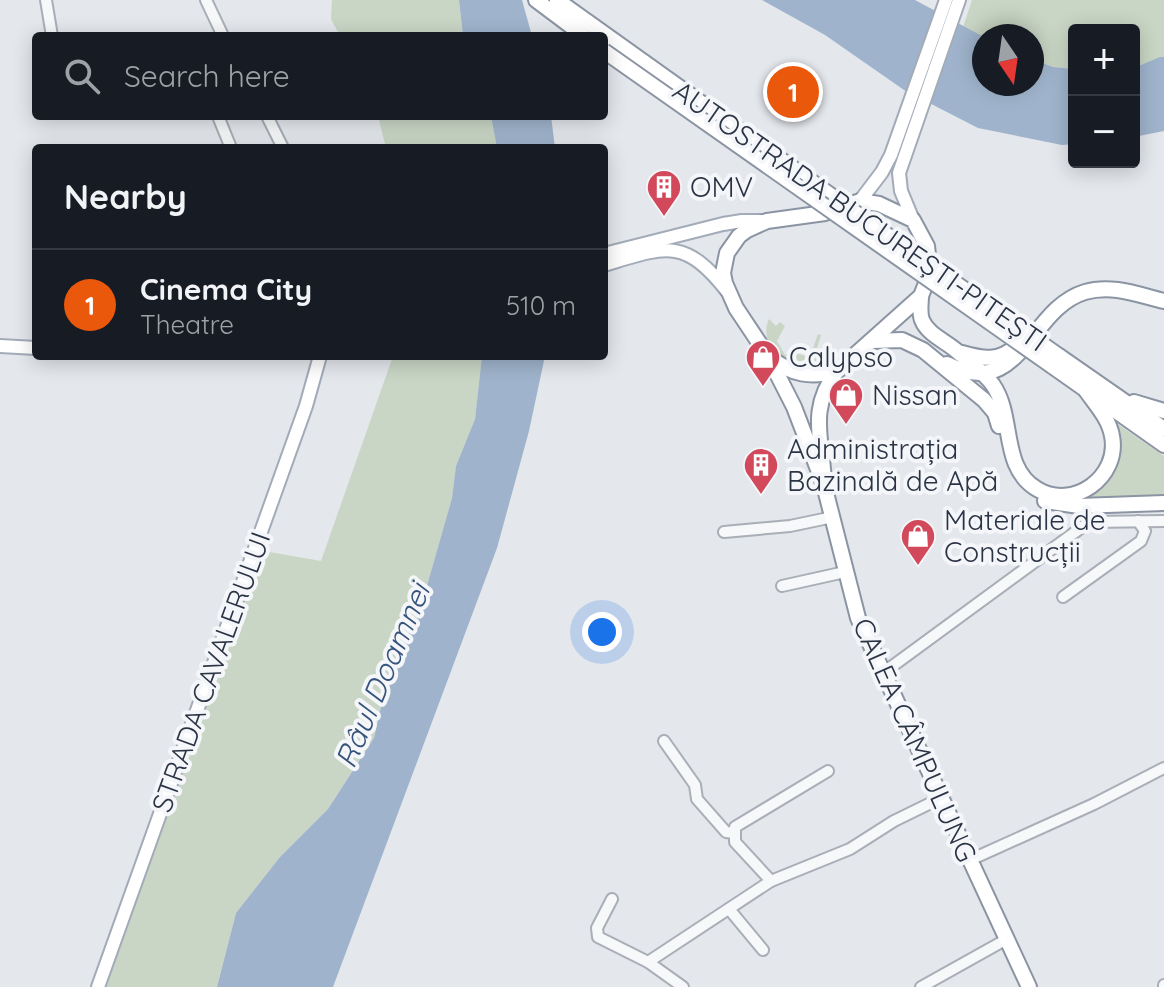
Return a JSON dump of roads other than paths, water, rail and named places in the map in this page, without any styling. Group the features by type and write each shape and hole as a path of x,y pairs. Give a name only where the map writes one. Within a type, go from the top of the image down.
{"highway":[{"path":"536,0 579,32"},
{"name":"AUTOSTRADA BUCUREȘTI-PITEȘTI","path":"557,0 601,32"},
{"name":"AUTOSTRADA BUCUREȘTI-PITEȘTI","path":"608,37 1056,361 1085,389 1164,445"},
{"name":"AUTOSTRADA BUCUREȘTI-PITEȘTI","path":"608,54 1056,361 1119,397 1164,429"},
{"path":"727,292 723,273 725,262 732,245 747,230 767,221 825,213 860,201 879,204 913,220 924,238 931,265 921,296 924,324 983,374 993,386 1004,413"},
{"path":"958,351 987,359 1003,355 1015,348 1053,304 1069,292 1086,285 1118,283 1164,294"},
{"path":"1085,389 1106,420 1113,447 1110,464 1100,479 1076,494 1056,496 1026,481 1014,460 1004,413 1003,386 1015,360 1052,314 1076,296 1109,289 1164,301"},
{"name":"CALEA CÂMPULUNG","path":"727,292 751,334 768,356 794,407 824,485 858,618 1029,987"},
{"name":"CALEA CÂMPULUNG","path":"824,485 818,414 826,385 837,371 921,296"},
{"path":"873,341 902,340 959,370 983,374 1015,360"},
{"path":"768,356 783,367 803,375 837,371"},
{"path":"932,357 993,410 1011,469 1020,484 1032,495 1066,506 1164,503"},
{"path":"1119,397 1164,411"}],"main road":[{"path":"913,220 899,183 902,142 946,0"},
{"path":"860,201 902,142 959,0"},
{"path":"608,253 723,224 767,221"},
{"path":"608,264 656,250 679,252 700,262 727,292"},
{"path":"0,346 32,348"},
{"name":"STRADA CAVALERULUI","path":"98,987 306,406 319,360"}],"street":[{"path":"46,0 51,32"},
{"path":"206,0 221,32"},
{"path":"220,120 229,144"},
{"path":"269,120 281,144"},
{"path":"724,532 783,527 833,517"},
{"path":"1063,597 1141,541 1145,531 1138,521"},
{"path":"883,673 1089,522 1164,521"},
{"path":"782,586 845,572"},
{"path":"664,741 695,785 697,799 726,832 734,833"},
{"path":"970,860 1094,804 1164,768"},
{"path":"771,881 735,842 734,833 740,822 828,771"},
{"path":"648,962 771,881 850,849 894,821 941,798"},
{"path":"612,899 596,934 648,962 683,987"},
{"path":"729,909 763,950"},
{"path":"921,987 1007,939"}],"water":[{"path":"459,0 522,0 531,32 463,32"},
{"path":"762,0 915,0 972,31 972,96 1044,96 1044,64 1068,68 1068,144 978,128 904,90 825,35"},
{"path":"1164,57 1164,131 1140,136 1140,96 1140,65"},
{"path":"492,120 552,120 554,144 496,144"},
{"path":"482,360 544,360 529,431 497,548 333,987 217,987 236,913 280,857 328,809 374,738 390,667 418,617 452,498 456,466 475,419"}],"place":[{"name":"Cinema City","path":"793,92"},
{"name":"OMV","path":"664,218"},
{"name":"Calypso","path":"763,388"},
{"name":"Nissan","path":"846,426"},
{"name":"Administrația Bazinală de Apă","path":"761,496"},
{"name":"Materiale de Construcții","path":"918,567"}],"water label":[{"name":"Râul Doamnei","path":"383,676"}]}
